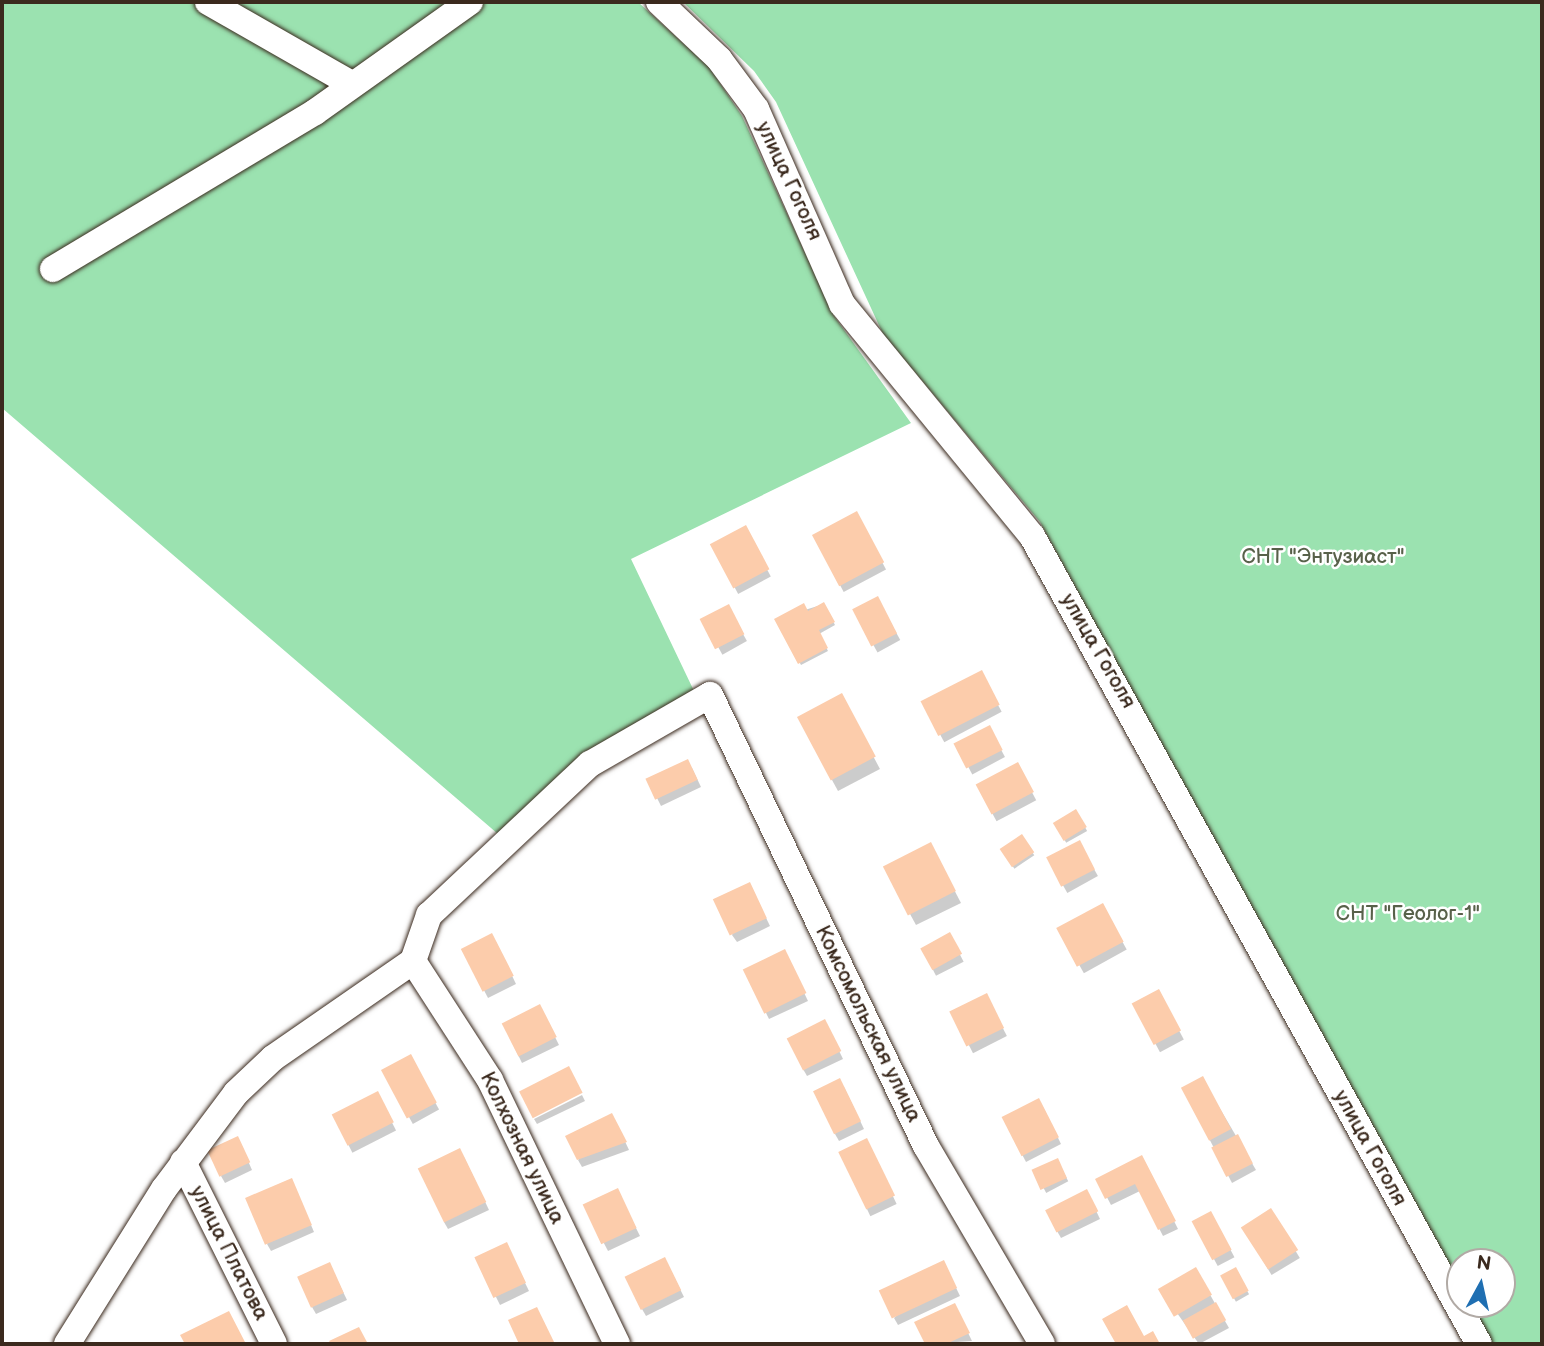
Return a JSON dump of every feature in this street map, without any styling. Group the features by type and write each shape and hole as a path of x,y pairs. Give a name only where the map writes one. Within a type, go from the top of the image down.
{"street":[{"path":"208,2 352,84"},
{"path":"53,269 352,84 470,2"},
{"name":"улица Гоголя","path":"659,2 719,59 756,109 842,304 1032,536 1479,1344"},
{"name":"Комсомольская улица","path":"413,961 429,915 502,842 590,764 710,695 926,1146 1042,1344"},
{"path":"66,1344 183,1162 236,1093 273,1058 413,961"},
{"name":"Колхозная улица","path":"413,961 490,1080 617,1344"},
{"name":"улица Платова","path":"183,1162 274,1344"}],"green space":[{"path":"2,2 638,2 709,67 742,116 834,316 911,423 631,559 694,691 498,834 2,408"},
{"path":"683,2 1542,2 1542,1344 1490,1344 1474,1318 1516,1318 1516,1248 1446,1248 1446,1270 1040,522 883,334 776,102 754,71"}],"building":[{"path":"857,511 884,562 839,586 812,535"},
{"path":"746,525 769,569 733,588 710,544"},
{"path":"878,596 897,633 871,647 852,609"},
{"path":"824,602 835,622 819,630 828,648 798,664 774,619 804,603 808,611"},
{"path":"729,604 744,634 715,649 700,619"},
{"path":"982,670 1000,705 938,736 921,701"},
{"path":"842,693 876,757 831,781 797,717"},
{"path":"990,725 1003,750 966,769 953,744"},
{"path":"688,759 698,780 655,800 645,779"},
{"path":"1018,762 1034,792 992,815 976,785"},
{"path":"1076,809 1087,827 1064,841 1053,823"},
{"path":"1022,834 1034,852 1012,867 1000,849"},
{"path":"1080,840 1095,869 1061,887 1046,857"},
{"path":"931,842 956,891 908,916 883,867"},
{"path":"750,882 767,918 730,936 713,899"},
{"path":"1103,903 1124,942 1077,967 1056,928"},
{"path":"950,932 962,954 932,970 920,948"},
{"path":"492,933 514,976 483,992 461,949"},
{"path":"785,949 806,993 764,1014 743,970"},
{"path":"1159,989 1181,1030 1154,1045 1132,1004"},
{"path":"987,993 1004,1028 966,1046 949,1011"},
{"path":"540,1004 557,1037 518,1056 502,1024"},
{"path":"825,1019 841,1051 803,1071 787,1039"},
{"path":"411,1054 437,1103 407,1119 381,1070"},
{"path":"569,1066 583,1093 533,1118 519,1091"},
{"path":"1203,1076 1231,1129 1209,1141 1181,1088"},
{"path":"840,1078 861,1121 834,1134 813,1091"},
{"path":"378,1091 394,1122 348,1146 332,1115"},
{"path":"1039,1098 1059,1137 1022,1156 1002,1117"},
{"path":"612,1113 627,1142 577,1160 565,1136"},
{"path":"1238,1134 1253,1163 1226,1177 1211,1148"},
{"path":"238,1136 250,1162 219,1177 207,1150"},
{"path":"867,1138 895,1196 866,1210 838,1152"},
{"path":"460,1148 486,1202 444,1223 418,1169"},
{"path":"1142,1155 1176,1221 1158,1230 1135,1184 1105,1199 1095,1179"},
{"path":"1058,1158 1067,1178 1040,1190 1032,1170"},
{"path":"292,1178 312,1225 265,1245 245,1198"},
{"path":"618,1188 637,1228 601,1244 583,1204"},
{"path":"1087,1189 1098,1211 1056,1233 1045,1210"},
{"path":"1271,1208 1298,1250 1268,1270 1241,1228"},
{"path":"1211,1211 1232,1250 1212,1260 1192,1221"},
{"path":"507,1242 526,1283 493,1298 474,1257"},
{"path":"665,1257 681,1290 641,1310 625,1277"},
{"path":"944,1260 957,1288 892,1319 879,1290"},
{"path":"330,1262 344,1293 311,1308 297,1277"},
{"path":"1196,1267 1212,1295 1174,1317 1158,1289"},
{"path":"1236,1267 1249,1291 1233,1299 1220,1275"},
{"path":"1216,1302 1226,1320 1193,1339 1183,1320"},
{"path":"955,1303 970,1333 946,1344 925,1344 914,1322"},
{"path":"1127,1305 1144,1336 1153,1331 1160,1344 1116,1344 1102,1319"},
{"path":"537,1307 555,1344 519,1344 508,1320"},
{"path":"229,1311 246,1344 185,1344 180,1335"},
{"path":"359,1327 368,1344 331,1344 329,1341"}],"park label":[{"name":"СНТ \"Энтузиаст\"","path":"1323,557"},
{"name":"СНТ \"Геолог-1\"","path":"1408,914"}]}
